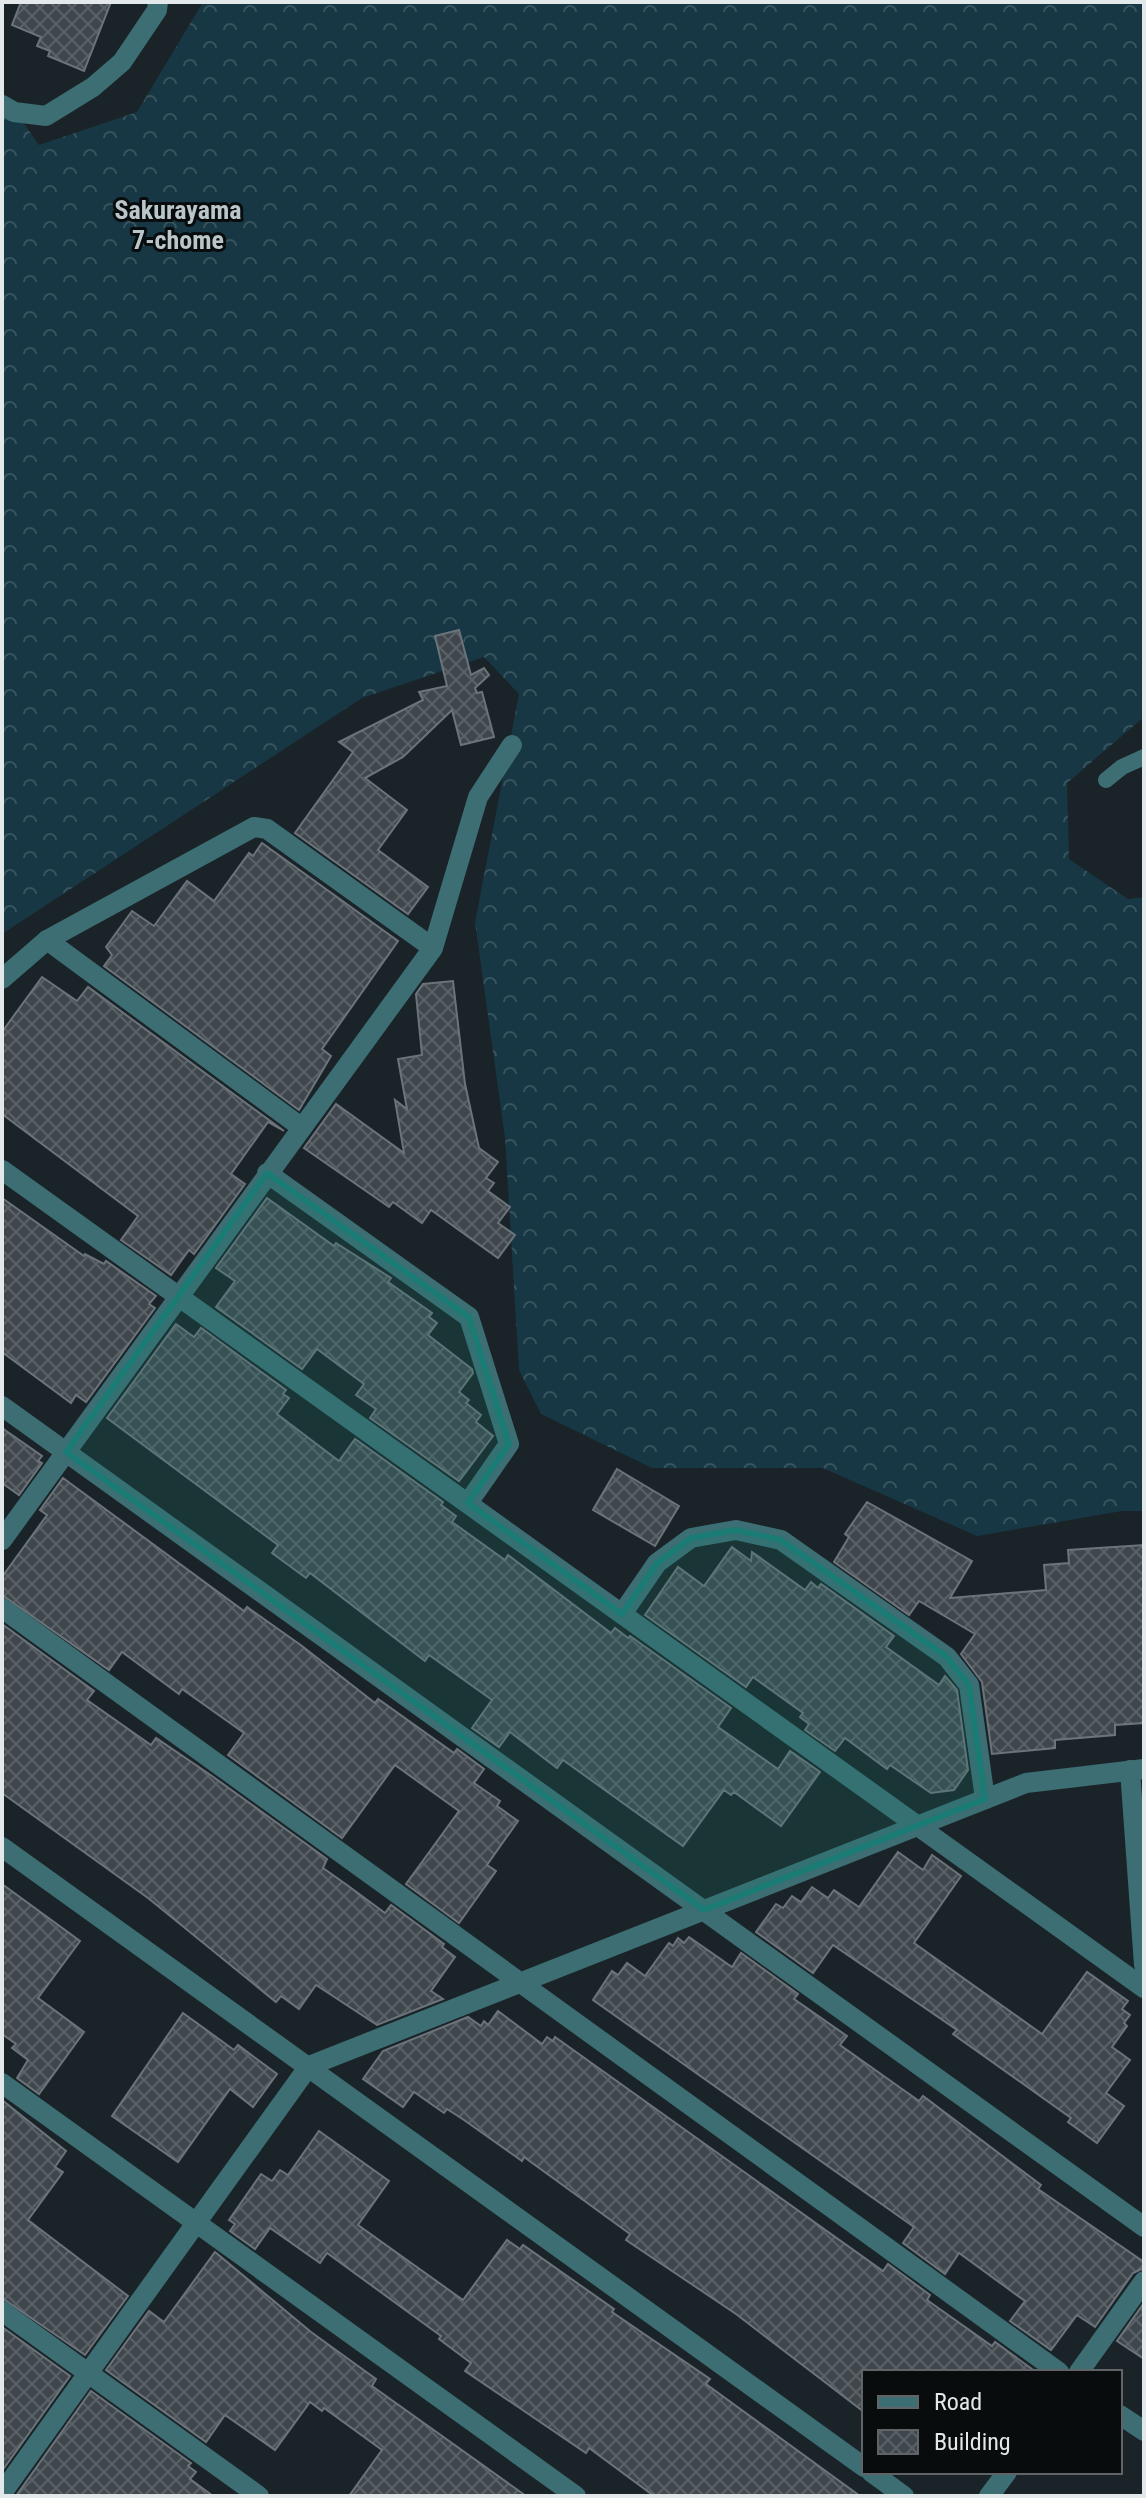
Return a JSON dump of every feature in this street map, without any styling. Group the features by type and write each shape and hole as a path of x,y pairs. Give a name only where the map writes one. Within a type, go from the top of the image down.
{"street":[{"path":"2,105 14,112 46,116 93,87 122,62 157,10 158,2"},
{"path":"2,1540 433,948 478,797 512,745"},
{"path":"2,979 47,940 254,827 267,829 433,948"},
{"path":"47,940 301,1127"},
{"path":"2,1170 1144,1988"},
{"path":"267,1173 469,1317 509,1444 468,1503"},
{"path":"2,1406 1144,2227"},
{"path":"622,1614 657,1563 691,1538 736,1530 781,1540 947,1657 969,1685 985,1799"},
{"path":"2,1608 1056,2370"},
{"path":"2,2493 309,2066 1026,1783 1137,1770 1144,1965"},
{"path":"2,1847 862,2466"},
{"path":"2,2083 576,2496"},
{"path":"1080,2370 1144,2281"},
{"path":"2,2311 259,2496"},
{"path":"1122,2416 1144,2431"},
{"path":"874,2474 904,2496"},
{"path":"989,2496 1006,2474"}],"lane":[{"path":"1106,780 1122,767 1144,757"}],"highlighted area":[{"path":"267,1173 469,1317 509,1444 468,1503 622,1614 657,1563 691,1538 736,1530 781,1540 947,1657 969,1685 985,1799 704,1910 66,1452"}],"green space":[{"path":"203,2 1144,2 1144,717 1067,783 1069,859 1128,899 1144,897 1144,1511 1122,1511 977,1536 823,1468 652,1468 541,1414 519,1370 505,1138 475,922 519,694 484,657 362,698 2,934 2,92 39,145 137,112"}],"building":[{"path":"21,2 111,2 84,71 48,56 50,51 37,46 41,37 12,25"},
{"path":"459,630 471,675 484,668 489,675 475,688 477,693 482,692 494,737 461,745 452,710 403,757 365,778 407,810 378,850 428,887 408,914 295,833 353,752 339,742 423,700 419,692 447,686 435,636"},
{"path":"262,843 398,941 322,1049 331,1056 299,1110 104,966 112,955 106,947 132,911 154,926 187,881 214,901 249,853 253,856"},
{"path":"42,977 77,1001 88,987 284,1131 268,1122 231,1174 245,1184 194,1254 189,1250 171,1275 121,1240 138,1216 2,1114 2,1032"},
{"path":"453,981 465,1084 479,1148 498,1162 486,1178 494,1183 488,1191 510,1207 498,1223 515,1235 498,1258 431,1210 422,1223 393,1202 389,1207 304,1148 336,1104 404,1153 395,1100 407,1109 398,1059 422,1055 416,994 423,984"},
{"path":"2,1198 84,1256 104,1264 106,1261 156,1296 149,1304 155,1308 86,1402 76,1395 71,1403 2,1352"},
{"path":"267,1198 334,1246 336,1243 391,1278 388,1282 432,1313 429,1317 437,1323 428,1335 472,1369 473,1373 459,1392 469,1400 466,1403 481,1415 476,1422 493,1436 459,1481 370,1418 376,1409 356,1395 364,1384 317,1349 302,1369 216,1307 235,1281 216,1268"},
{"path":"176,1324 194,1337 201,1328 286,1390 283,1394 289,1398 277,1414 339,1461 355,1439 443,1502 441,1505 456,1516 452,1522 505,1560 508,1555 611,1633 615,1628 628,1638 630,1636 731,1708 718,1727 778,1769 790,1751 820,1772 781,1826 734,1792 731,1795 724,1790 683,1846 563,1760 557,1768 510,1732 499,1747 472,1728 492,1700 429,1655 425,1661 310,1573 306,1578 272,1553 278,1545 107,1418"},
{"path":"2,1428 42,1456 38,1461 42,1463 19,1495 2,1483"},
{"path":"617,1469 679,1506 655,1546 593,1510"},
{"path":"63,1478 244,1611 247,1607 302,1646 375,1703 378,1699 454,1753 457,1749 484,1769 474,1783 500,1801 497,1806 518,1821 487,1865 496,1871 459,1923 406,1884 459,1811 395,1765 342,1838 228,1755 244,1733 182,1689 179,1694 122,1652 109,1670 2,1595 2,1577 47,1515 40,1510"},
{"path":"867,1502 972,1561 950,1598 1046,1590 1044,1565 1069,1563 1068,1550 1144,1545 1144,1723 1115,1725 1115,1735 1055,1740 1055,1748 992,1754 982,1682 961,1654 975,1634 919,1601 909,1615 834,1562 849,1537 845,1534"},
{"path":"732,1547 751,1561 752,1552 805,1590 811,1582 818,1588 821,1584 894,1636 886,1647 939,1685 945,1676 957,1690 968,1770 954,1790 931,1793 890,1765 887,1769 845,1738 835,1751 805,1730 809,1724 800,1717 803,1713 753,1677 746,1687 645,1615 678,1567 704,1586"},
{"path":"2,1624 94,1691 87,1700 151,1745 156,1738 212,1776 327,1859 323,1868 385,1913 391,1905 444,1944 442,1947 455,1957 431,1991 443,1999 377,2025 316,1985 299,2009 281,1996 276,2002 148,1898 2,1793"},
{"path":"898,1852 923,1870 932,1855 961,1876 914,1943 1042,2034 1087,1972 1128,2001 1122,2009 1130,2015 1124,2023 1127,2026 1112,2047 1130,2060 1106,2093 1124,2106 1097,2143 1068,2122 1071,2118 953,2034 957,2030 833,1945 813,1973 756,1932 776,1904 783,1908 792,1896 801,1902 812,1887 828,1898 834,1890 859,1907"},
{"path":"2,1884 80,1941 38,1998 84,2032 39,2094 17,2078 28,2060 12,2048 16,2044 2,2034"},
{"path":"689,1937 732,1967 741,1953 798,1994 794,1999 847,2036 840,2045 919,2101 923,2096 1041,2185 1038,2189 1144,2262 1144,2268 1133,2273 1095,2327 1077,2315 1051,2350 1010,2321 1025,2301 959,2253 945,2274 903,2243 914,2227 593,2000 612,1971 618,1975 627,1963 645,1976 669,1943 673,1946 678,1938 684,1943"},
{"path":"498,2011 542,2044 547,2037 553,2041 555,2037 883,2271 888,2264 930,2295 927,2300 992,2346 995,2342 1033,2370 862,2370 862,2410 736,2314 626,2240 630,2234 524,2157 522,2161 447,2109 444,2113 414,2092 403,2107 363,2079 383,2051 468,2017 481,2026 484,2021 488,2025"},
{"path":"183,2013 234,2050 238,2045 277,2074 253,2107 230,2089 178,2162 112,2116"},
{"path":"2,2100 66,2151 55,2167 63,2172 28,2220 128,2296 85,2355 2,2298"},
{"path":"319,2131 389,2181 358,2225 463,2300 507,2240 520,2249 523,2245 614,2309 612,2312 710,2379 706,2384 860,2496 654,2496 589,2448 586,2453 465,2371 471,2363 439,2339 441,2336 327,2253 320,2263 270,2228 255,2249 230,2231 235,2224 229,2220 261,2174 272,2181 280,2170 288,2175"},
{"path":"215,2252 311,2332 376,2379 372,2386 526,2496 349,2496 382,2450 324,2408 322,2411 310,2402 275,2450 225,2415 206,2442 106,2370 149,2311 164,2322"},
{"path":"1144,2303 1144,2359 1117,2341"},
{"path":"2,2327 70,2376 2,2471"},
{"path":"91,2391 191,2463 188,2466 196,2472 190,2479 213,2496 16,2496"}],"district":[{"name":"Sakurayama 7-chome","path":"178,225"}]}
